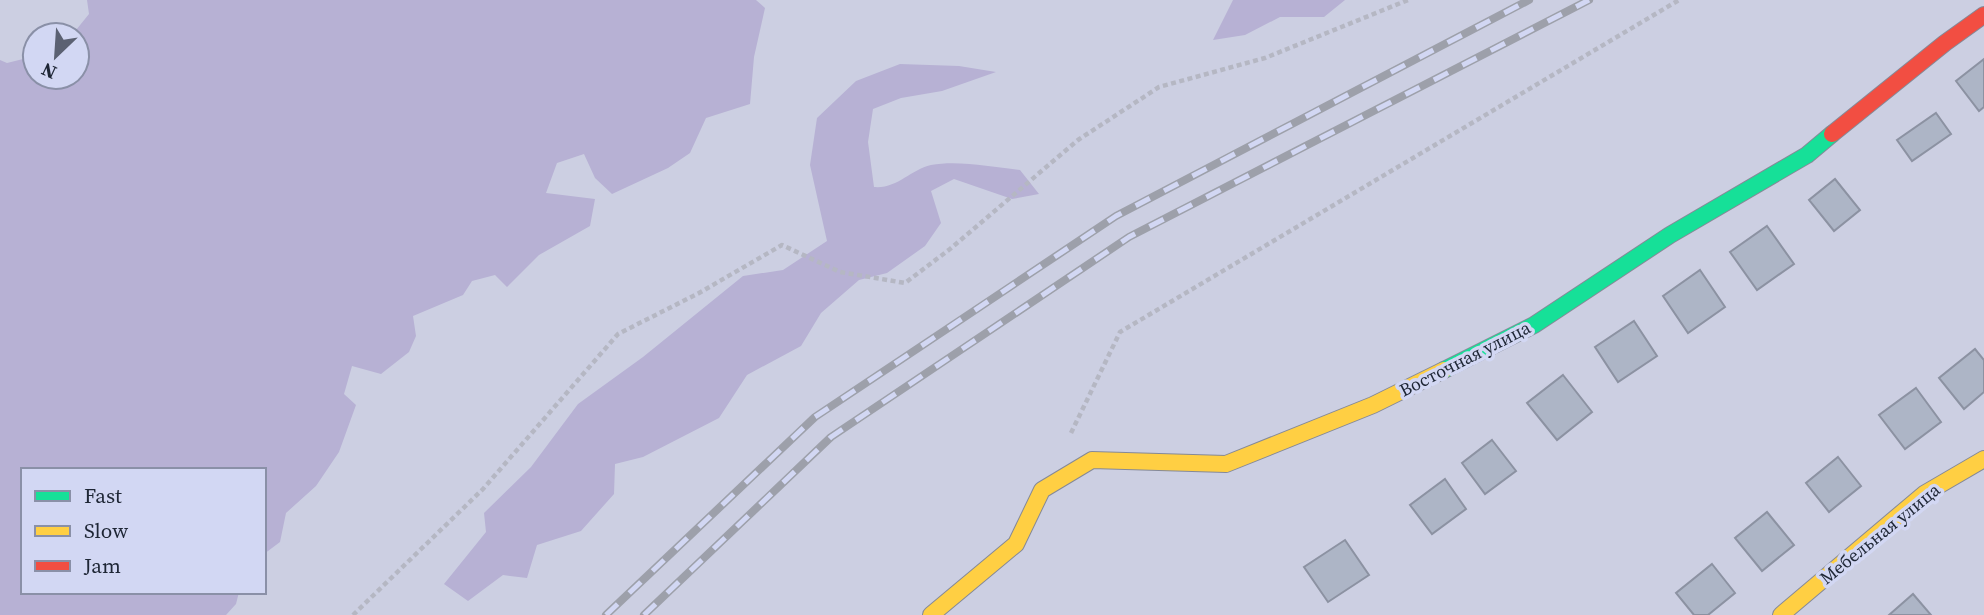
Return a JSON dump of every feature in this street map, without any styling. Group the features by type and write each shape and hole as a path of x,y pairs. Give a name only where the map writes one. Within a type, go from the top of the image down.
{"street":[{"name":"Восточная улица","path":"931,615 1016,544 1042,490 1092,460 1226,464 1373,405 1534,325 1670,235 1807,155 1945,43 1984,15"},
{"name":"Мебельная улица","path":"1781,615 1924,494 1984,459"}],"path":[{"path":"353,615 483,489 618,334 699,293 782,245 840,272 905,283 950,250 1078,140 1159,86 1265,58 1408,0"},
{"path":"1066,442 1120,332 1679,0"}],"shaded area":[{"path":"87,0 756,0 765,8 754,57 750,104 706,118 690,153 668,168 612,194 595,178 584,154 557,163 546,193 595,199 590,226 539,255 507,287 495,275 472,281 463,295 413,316 416,336 409,352 381,374 352,366 344,394 356,405 339,452 316,486 286,513 280,542 266,552 266,468 21,468 21,594 238,594 236,604 226,615 0,615 0,60 7,63 21,60 21,91 91,91 91,21 83,21 89,14"},
{"path":"1233,0 1345,0 1324,17 1280,17 1245,35 1213,40"},
{"path":"900,64 959,66 996,72 942,91 901,98 873,109 868,142 874,187 890,185 931,165 964,164 1020,170 1039,194 1012,199 954,179 931,191 941,223 925,246 887,273 859,280 821,313 801,346 747,375 719,418 643,457 615,464 614,494 581,531 537,545 527,578 503,575 468,601 444,584 486,532 484,513 531,467 578,404 643,357 743,276 783,270 827,241 810,165 817,118 856,81"}],"building":[{"path":"1984,59 1984,107 1979,111 1956,81"},
{"path":"1936,113 1951,134 1912,161 1897,140"},
{"path":"1835,179 1860,210 1834,231 1809,200"},
{"path":"1767,226 1794,264 1757,290 1730,252"},
{"path":"1700,270 1725,307 1688,333 1663,296"},
{"path":"1634,321 1657,356 1618,382 1595,347"},
{"path":"1975,349 1984,360 1984,392 1964,409 1939,378"},
{"path":"1563,375 1592,412 1557,440 1527,403"},
{"path":"1916,388 1941,422 1905,449 1879,415"},
{"path":"1492,440 1516,471 1485,494 1462,463"},
{"path":"1838,457 1861,486 1829,512 1806,483"},
{"path":"1445,479 1466,509 1432,534 1410,505"},
{"path":"1767,512 1794,545 1762,571 1735,538"},
{"path":"1345,540 1369,575 1328,602 1304,567"},
{"path":"1712,564 1735,593 1708,615 1694,615 1676,593"},
{"path":"1913,594 1931,615 1889,615"}],"railway":[{"path":"606,615 815,417 1116,216 1529,0"},
{"path":"644,615 831,437 1129,237 1589,0"}],"traffic: fast":[{"path":"1444,370 1534,325 1670,235 1807,155 1832,134"}],"traffic: slow":[{"path":"931,615 1016,544 1042,490 1092,460 1226,464 1373,405 1444,370"},
{"path":"1781,615 1924,494 1984,459"}],"traffic: jam":[{"path":"1832,134 1984,15"}]}
